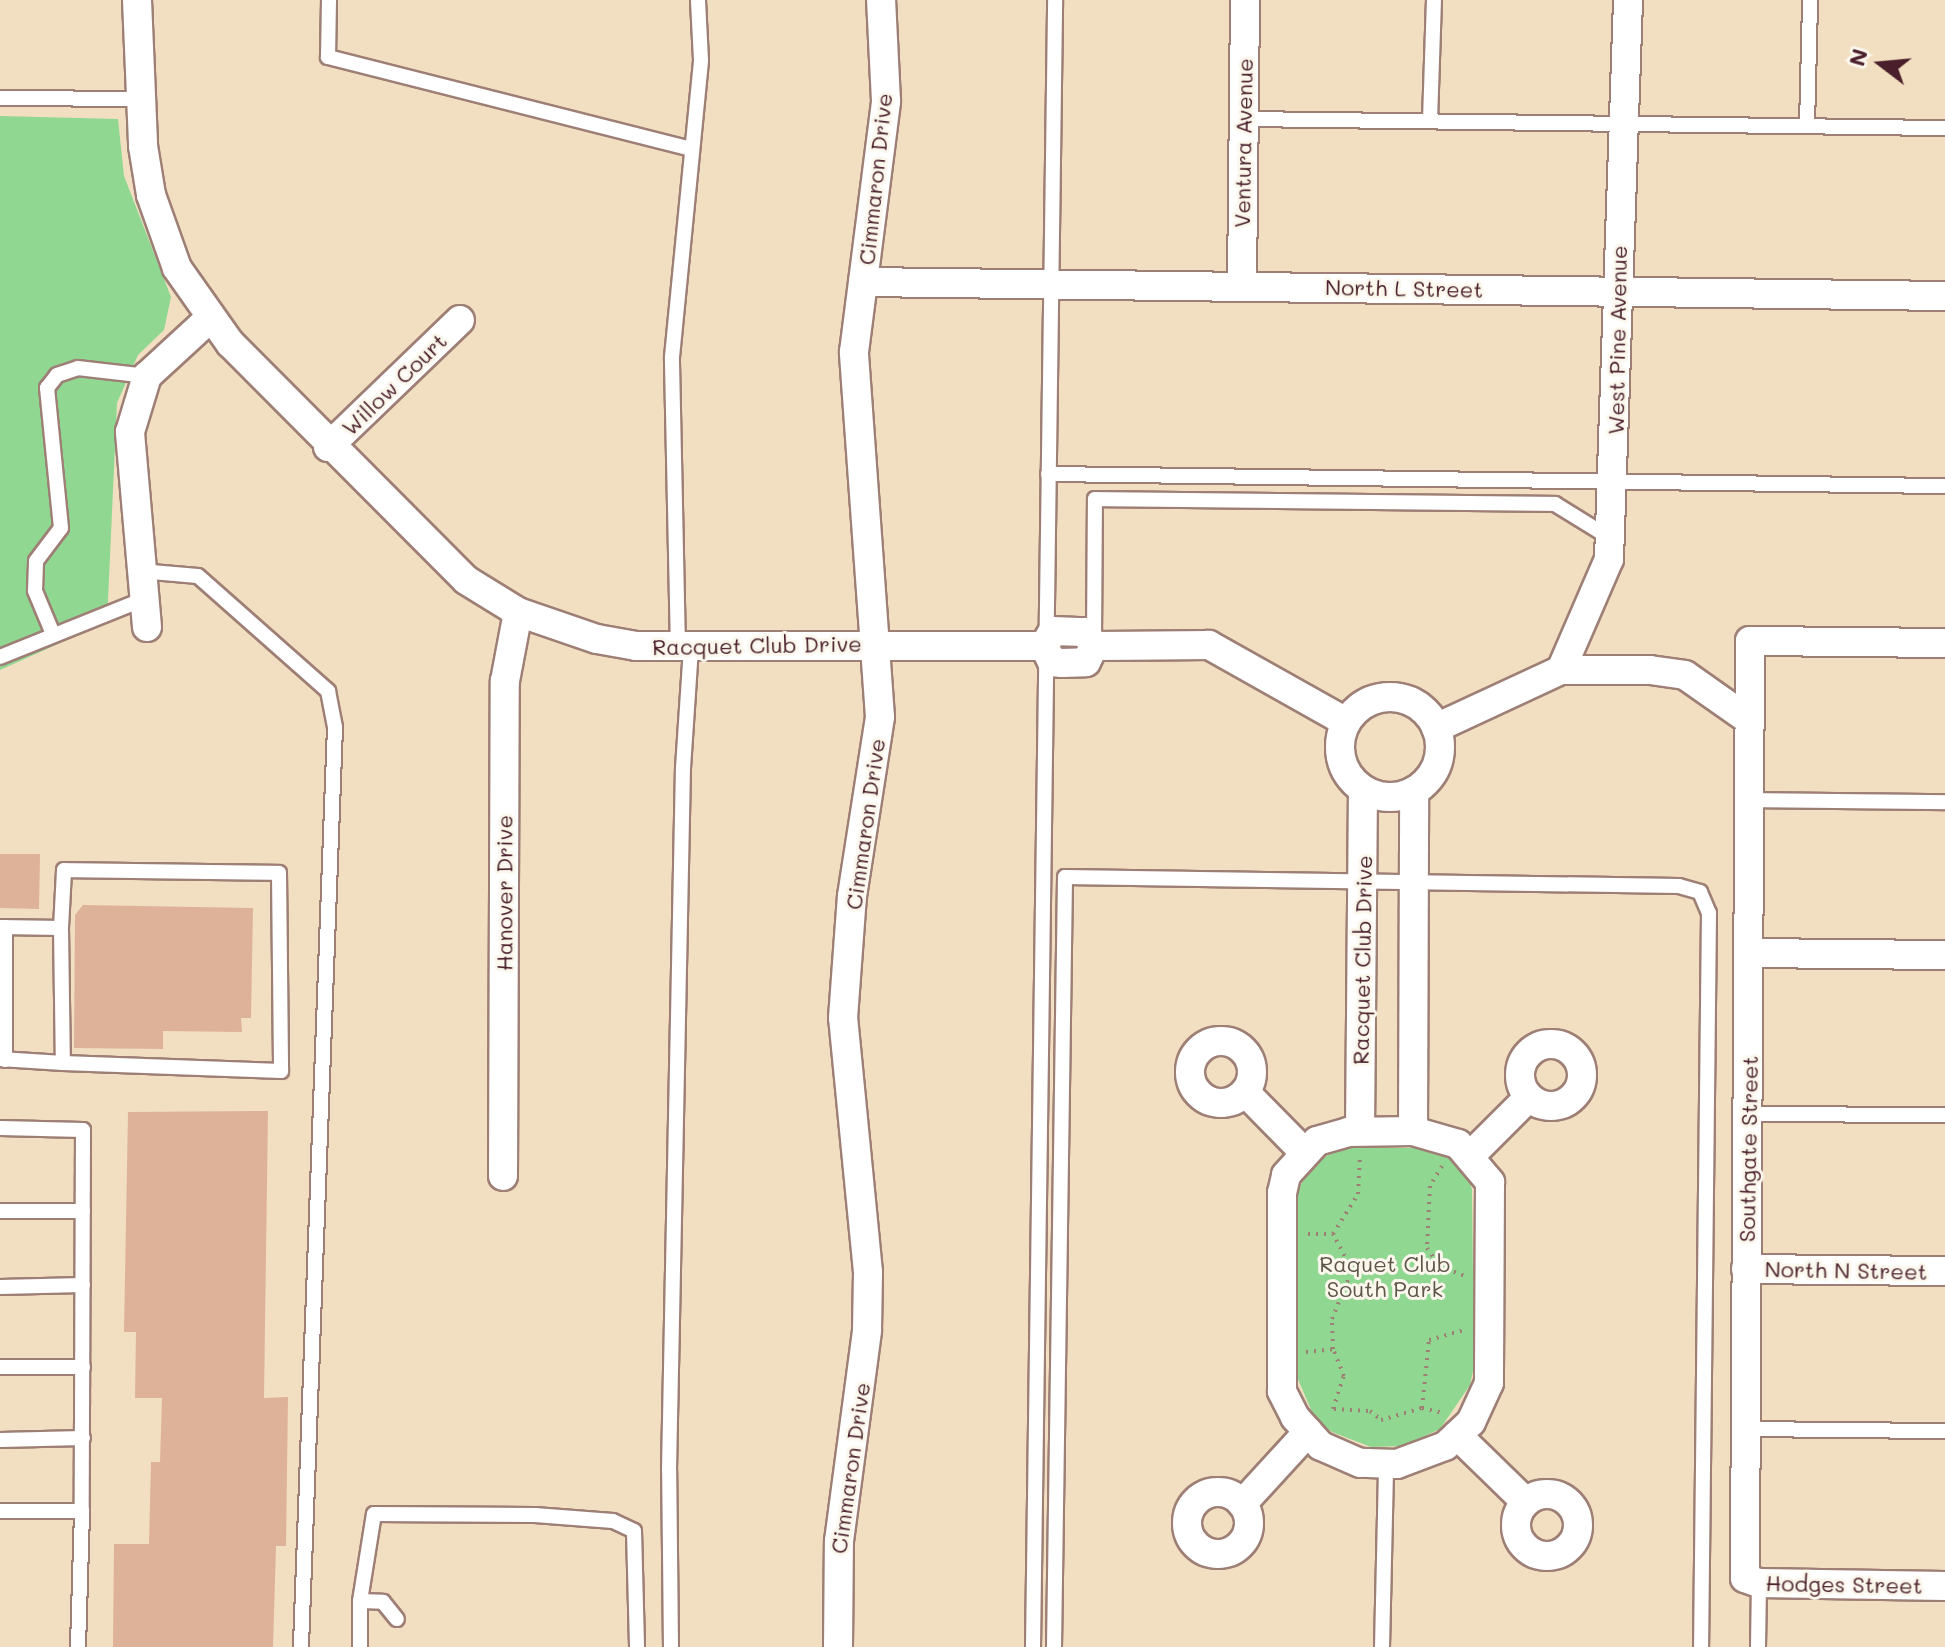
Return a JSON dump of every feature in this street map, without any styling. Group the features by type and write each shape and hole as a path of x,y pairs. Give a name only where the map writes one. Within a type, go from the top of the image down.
{"street":[{"name":"Racquet Club Drive","path":"137,0 138,99 147,170 163,235 209,319 328,447 440,560 518,612 597,639 684,649 878,644 1044,646 1053,631 1085,632 1094,646 1209,645 1346,722"},
{"name":"Cimmaron Drive","path":"838,1647 838,1553 861,1401 868,1272 843,1018 852,896 880,717 878,644 855,404 854,352 886,101 881,0"},
{"name":"Ventura Avenue","path":"1242,286 1245,0"},
{"name":"West Pine Avenue","path":"1561,670 1602,586 1611,538 1628,0"},
{"name":"North L Street","path":"863,282 1945,296"},
{"path":"146,613 130,432 147,376 209,319"},
{"name":"Willow Court","path":"328,447 460,320"},
{"name":"Hanover Drive","path":"503,1176 505,681 518,612"},
{"path":"1749,720 1750,641 1945,643"},
{"path":"1436,728 1561,670 1650,670 1685,675 1749,720"},
{"path":"1399,697 1423,708 1436,728 1439,757 1427,780 1414,791 1392,797 1363,790 1351,780 1340,752 1346,722 1368,701 1399,697"},
{"name":"Southgate Street","path":"1749,720 1746,1429 1752,1581"},
{"name":"Racquet Club Drive","path":"1354,1142 1363,790"},
{"path":"1413,1131 1414,791"},
{"path":"1750,953 1945,955"},
{"path":"1245,1092 1304,1152"},
{"path":"1470,1156 1529,1097"},
{"path":"1413,1131 1437,1135 1470,1156 1484,1170 1493,1200 1491,1362 1483,1399 1452,1426 1428,1455 1386,1464 1344,1457 1316,1426 1285,1404 1278,1359 1282,1193 1286,1175 1304,1152 1331,1135 1354,1142 1413,1131"},
{"name":"North N Street","path":"1746,1269 1945,1271"},
{"path":"1242,1504 1316,1426"},
{"path":"1452,1426 1526,1502"},
{"name":"Hodges Street","path":"1752,1581 1945,1586"}],"lane":[{"path":"329,0 328,57 692,149"},
{"path":"671,1647 671,1359 684,649 672,357 701,60 698,0"},
{"path":"1033,1647 1055,0"},
{"path":"1430,120 1434,0"},
{"path":"1807,126 1810,0"},
{"path":"0,98 138,99"},
{"path":"1244,119 1945,128"},
{"path":"53,634 35,591 36,561 61,528 47,388 57,375 78,368 147,376"},
{"path":"1048,474 1945,486"},
{"path":"1094,646 1095,499 1555,504 1611,538"},
{"path":"140,571 198,576 328,691 335,727 301,1647"},
{"path":"0,657 53,634 146,613"},
{"path":"1749,800 1945,802"},
{"path":"61,928 2,927 2,1059 63,1063 281,1071 279,873 64,870 61,928 63,1063"},
{"path":"1054,1647 1065,877 1679,886 1700,892 1707,901 1701,1647"},
{"path":"1748,1114 1945,1115"},
{"path":"0,1128 83,1130 83,1438 78,1647"},
{"path":"0,1211 83,1211"},
{"path":"0,1287 83,1285"},
{"path":"0,1367 83,1367"},
{"path":"1746,1429 1945,1431"},
{"path":"0,1440 83,1438"},
{"path":"1382,1647 1386,1464"},
{"path":"0,1511 82,1511"},
{"path":"360,1647 360,1601 374,1514 535,1515 613,1521 634,1531 637,1647"},
{"path":"1752,1581 1758,1647"},
{"path":"360,1601 383,1602 397,1619"}],"path":[{"path":"1333,1234 1354,1206 1361,1183 1360,1153 1354,1142"},
{"path":"1435,1155 1446,1162 1430,1186 1425,1233 1429,1258 1471,1278"},
{"path":"1301,1234 1333,1234"},
{"path":"1316,1426 1333,1409 1344,1376 1333,1349 1334,1308 1348,1289 1352,1270 1333,1234"},
{"path":"1422,1408 1429,1340 1471,1328 1471,1339"},
{"path":"1300,1340 1300,1353 1333,1349"},
{"path":"1333,1409 1370,1411 1381,1420 1422,1408 1448,1414 1452,1426"}],"green space":[{"path":"0,116 118,119 124,176 171,297 164,330 138,355 117,403 107,622 0,670"},
{"name":"Raquet Club South Park","path":"1341,1148 1423,1148 1442,1153 1467,1174 1472,1189 1474,1366 1470,1385 1440,1429 1403,1446 1371,1447 1332,1432 1315,1419 1297,1377 1296,1194 1312,1164"}],"building":[{"path":"0,854 40,854 39,909 0,908"},
{"path":"83,905 253,908 251,1018 241,1018 242,1032 163,1031 163,1049 74,1048 75,915"},
{"path":"268,1111 264,1398 288,1397 286,1546 276,1546 273,1647 113,1647 114,1544 149,1544 151,1462 160,1462 162,1398 135,1398 136,1332 124,1332 128,1112"}]}
